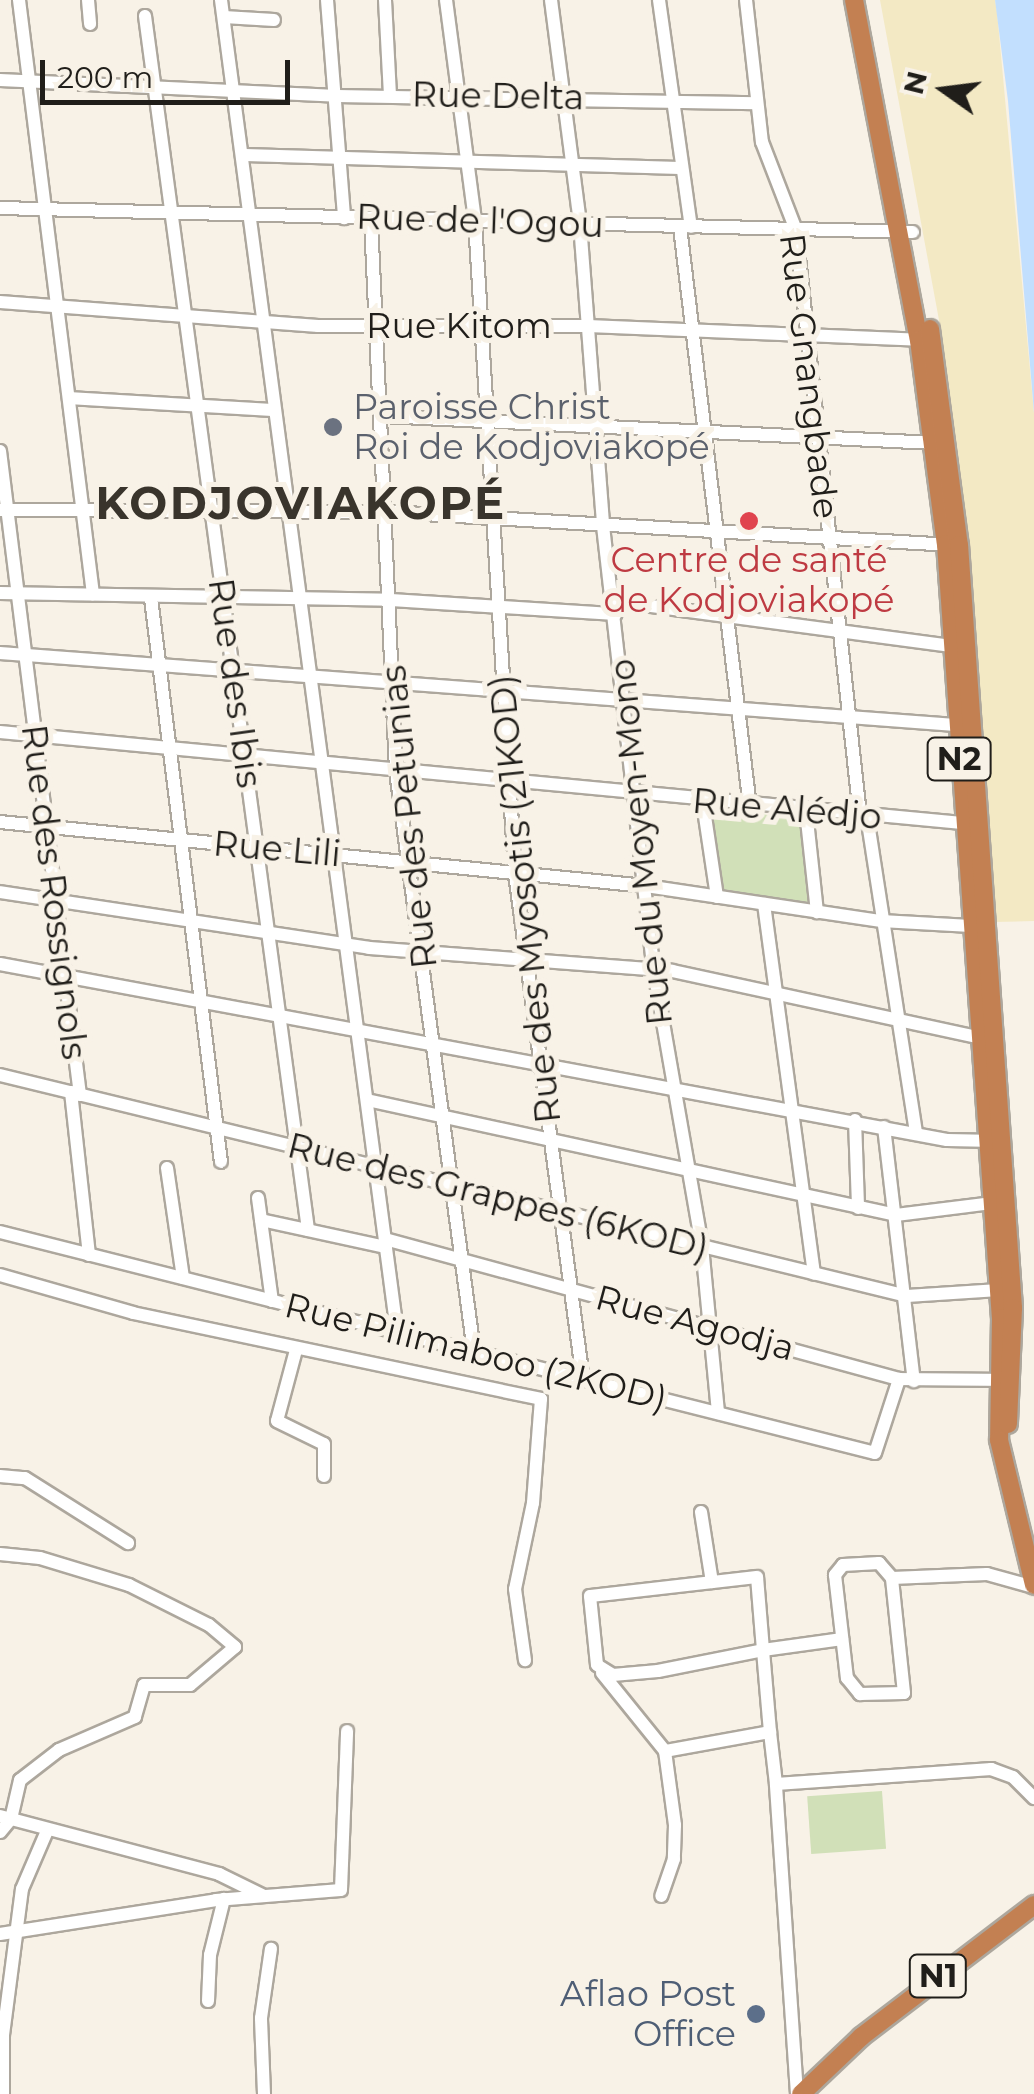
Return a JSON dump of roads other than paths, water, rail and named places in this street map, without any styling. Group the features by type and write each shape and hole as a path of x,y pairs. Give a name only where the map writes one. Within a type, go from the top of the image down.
{"highway":[{"name":"N2","path":"854,0 907,232 934,443 953,545 955,726 972,824 972,926 995,1142"},
{"name":"N2","path":"865,0 907,232 953,545 999,1202 1014,1334 1003,1380"},
{"name":"N2","path":"999,1202 1003,1380 998,1440 1024,1522"},
{"path":"1024,1522 1034,1557"},
{"path":"1024,1522 1034,1586"},
{"name":"N1","path":"799,2094 1034,1905"},
{"name":"N1","path":"846,2054 1034,1918"}],"street":[{"path":"19,0 92,594"},
{"path":"88,0 90,24"},
{"path":"221,0 397,1332"},
{"path":"327,0 344,218"},
{"path":"385,0 390,95"},
{"name":"Rue des Myosotis (21KOD)","path":"446,0 475,221 506,780 515,873 583,1379"},
{"name":"Rue du Moyen-Mono","path":"551,0 580,224 603,526 654,972 702,1246 718,1413"},
{"path":"659,0 682,168 694,334 719,532 735,706 750,807"},
{"name":"Rue Gnangbade","path":"746,0 766,159 796,230 848,722 901,1019 916,1133"},
{"name":"Rue des Ibis","path":"145,16 308,1230"},
{"path":"224,17 274,20"},
{"name":"Rue Delta","path":"0,80 234,87 337,96 458,93 757,104"},
{"path":"243,156 682,168"},
{"name":"Rue de l'Ogou","path":"0,208 907,232"},
{"name":"Rue des Petunias","path":"371,220 389,512 396,771 474,1352"},
{"name":"Rue Kitom","path":"0,302 265,322 588,326 694,334 919,340"},
{"path":"70,398 275,410"},
{"path":"382,416 934,443"},
{"name":"Rue des Rossignols","path":"0,451 4,510 66,976 89,1255"},
{"path":"4,510 389,512 492,522 953,545"},
{"path":"0,593 615,608 838,629 953,646"},
{"path":"151,598 220,1162"},
{"path":"0,653 626,704 735,706 848,722 955,726"},
{"name":"Rue Alédjo","path":"0,732 506,780 703,803 972,824"},
{"path":"703,803 717,896"},
{"path":"806,811 817,912"},
{"name":"Rue Lili","path":"0,822 646,886 881,921 972,926"},
{"path":"0,892 420,953 654,972 981,1038"},
{"path":"764,904 814,1274"},
{"path":"0,964 790,1106 916,1133 995,1142"},
{"name":"Rue des Grappes (6KOD)","path":"0,1075 907,1296 999,1290"},
{"path":"366,1100 896,1215 999,1202"},
{"path":"856,1120 858,1208"},
{"path":"884,1127 907,1296 914,1381"},
{"path":"167,1168 183,1278"},
{"path":"258,1198 272,1301"},
{"name":"Rue Agodja","path":"261,1220 463,1260 898,1378 1003,1380"},
{"name":"Rue Pilimaboo (2KOD)","path":"0,1232 875,1453 898,1378"},
{"path":"0,1276 296,1350 541,1399 533,1503 515,1590 525,1660"},
{"path":"296,1350 276,1418 281,1428 323,1443 324,1476"},
{"path":"0,1476 26,1478 128,1543"},
{"path":"701,1512 712,1582"},
{"path":"0,1554 40,1558 129,1585 209,1626 235,1647 190,1685 144,1686 135,1717 59,1750 20,1780 0,1832"},
{"path":"879,1563 892,1578 904,1693 854,1691 842,1639 839,1569 879,1563"},
{"path":"892,1578 987,1574 1034,1586"},
{"path":"661,1896 674,1860 665,1751 602,1673 590,1596 757,1577 799,2094"},
{"path":"602,1673 658,1671 842,1639"},
{"path":"0,1934 224,1899 341,1890 347,1732"},
{"path":"665,1751 770,1732"},
{"path":"776,1784 992,1769 1013,1776 1034,1798"},
{"path":"5,1818 219,1874 265,1896"},
{"path":"2,2094 2,2036 20,1931 22,1888 47,1831"},
{"path":"208,2001 210,1955 224,1899"},
{"path":"264,2094 261,2018 271,1949"}],"water":[{"path":"995,0 1034,0 1034,413 1008,101"}],"place":[{"name":"Paroisse Christ Roi de Kodjoviakopé","path":"333,427"},
{"name":"Centre de santé de Kodjoviakopé","path":"749,521"},
{"name":"Aflao Post Office","path":"756,2014"}],"district":[{"name":"KODJOVIAKOPÉ","path":"301,503"}]}
